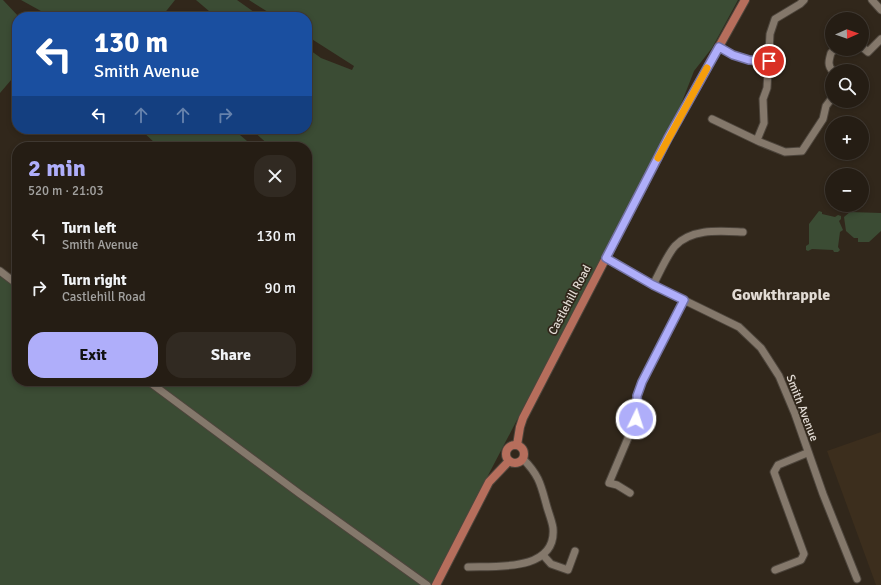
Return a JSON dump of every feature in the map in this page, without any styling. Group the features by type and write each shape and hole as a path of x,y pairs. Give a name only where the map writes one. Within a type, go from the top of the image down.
{"main road":[{"name":"Castlehill Road","path":"517,445 523,418 668,138 745,0"},
{"path":"517,445 522,447 525,456 516,464 509,461 506,457 510,446 517,445"},
{"path":"436,585 489,482 509,461"}],"street":[{"path":"757,140 764,123 763,99 767,88 770,34 775,19 804,0"},
{"path":"872,0 881,10"},
{"path":"869,51 881,39"},
{"path":"719,47 733,55 749,60 769,61"},
{"path":"712,119 785,152 802,151 823,119 826,108"},
{"path":"653,285 674,247 685,238 699,233 719,231 743,232"},
{"name":"Smith Avenue","path":"606,258 653,285 739,327 761,348 780,376 795,414 807,453 857,579"},
{"path":"0,271 12,280"},
{"path":"630,493 609,483 636,419 638,411 637,396 642,382 684,300"},
{"path":"155,386 300,494 427,585"},
{"path":"775,570 802,560 804,554 774,472 778,465 807,453"},
{"path":"468,567 517,565 531,562 543,555 549,546 553,529 540,480 536,472 523,459"},
{"path":"543,555 551,564 568,570 576,551"}],"shaded area":[{"path":"881,432 881,585 876,585 827,451"}],"green space":[{"path":"0,0 3,0 14,12 12,12 12,79 0,93"},
{"path":"21,0 175,0 165,12 43,12"},
{"path":"196,0 237,0 254,12 210,12"},
{"path":"249,0 738,0 712,48 694,71 680,107 431,585 0,585 0,271 12,280 12,386 312,386 312,142 265,142 257,134 312,134 312,52 321,58 352,70 354,66 312,39 312,12 268,12"},
{"path":"145,134 239,134 248,142 154,142"},
{"path":"819,211 822,212 822,214 835,217 838,215 841,216 839,221 843,230 840,232 838,247 840,250 838,252 834,252 833,250 806,250 806,246 809,244 809,224"},
{"path":"850,212 881,213 881,231 869,242 858,242 858,238 854,238 846,231 844,217"}],"slow traffic":[{"path":"658,158 707,68"}],"district":[{"name":"Gowkthrapple","path":"781,295"}],"route":[{"path":"636,419 638,411 637,396 642,382 684,300 653,285 606,258 668,138 719,47 733,55 749,60 769,61"}]}
